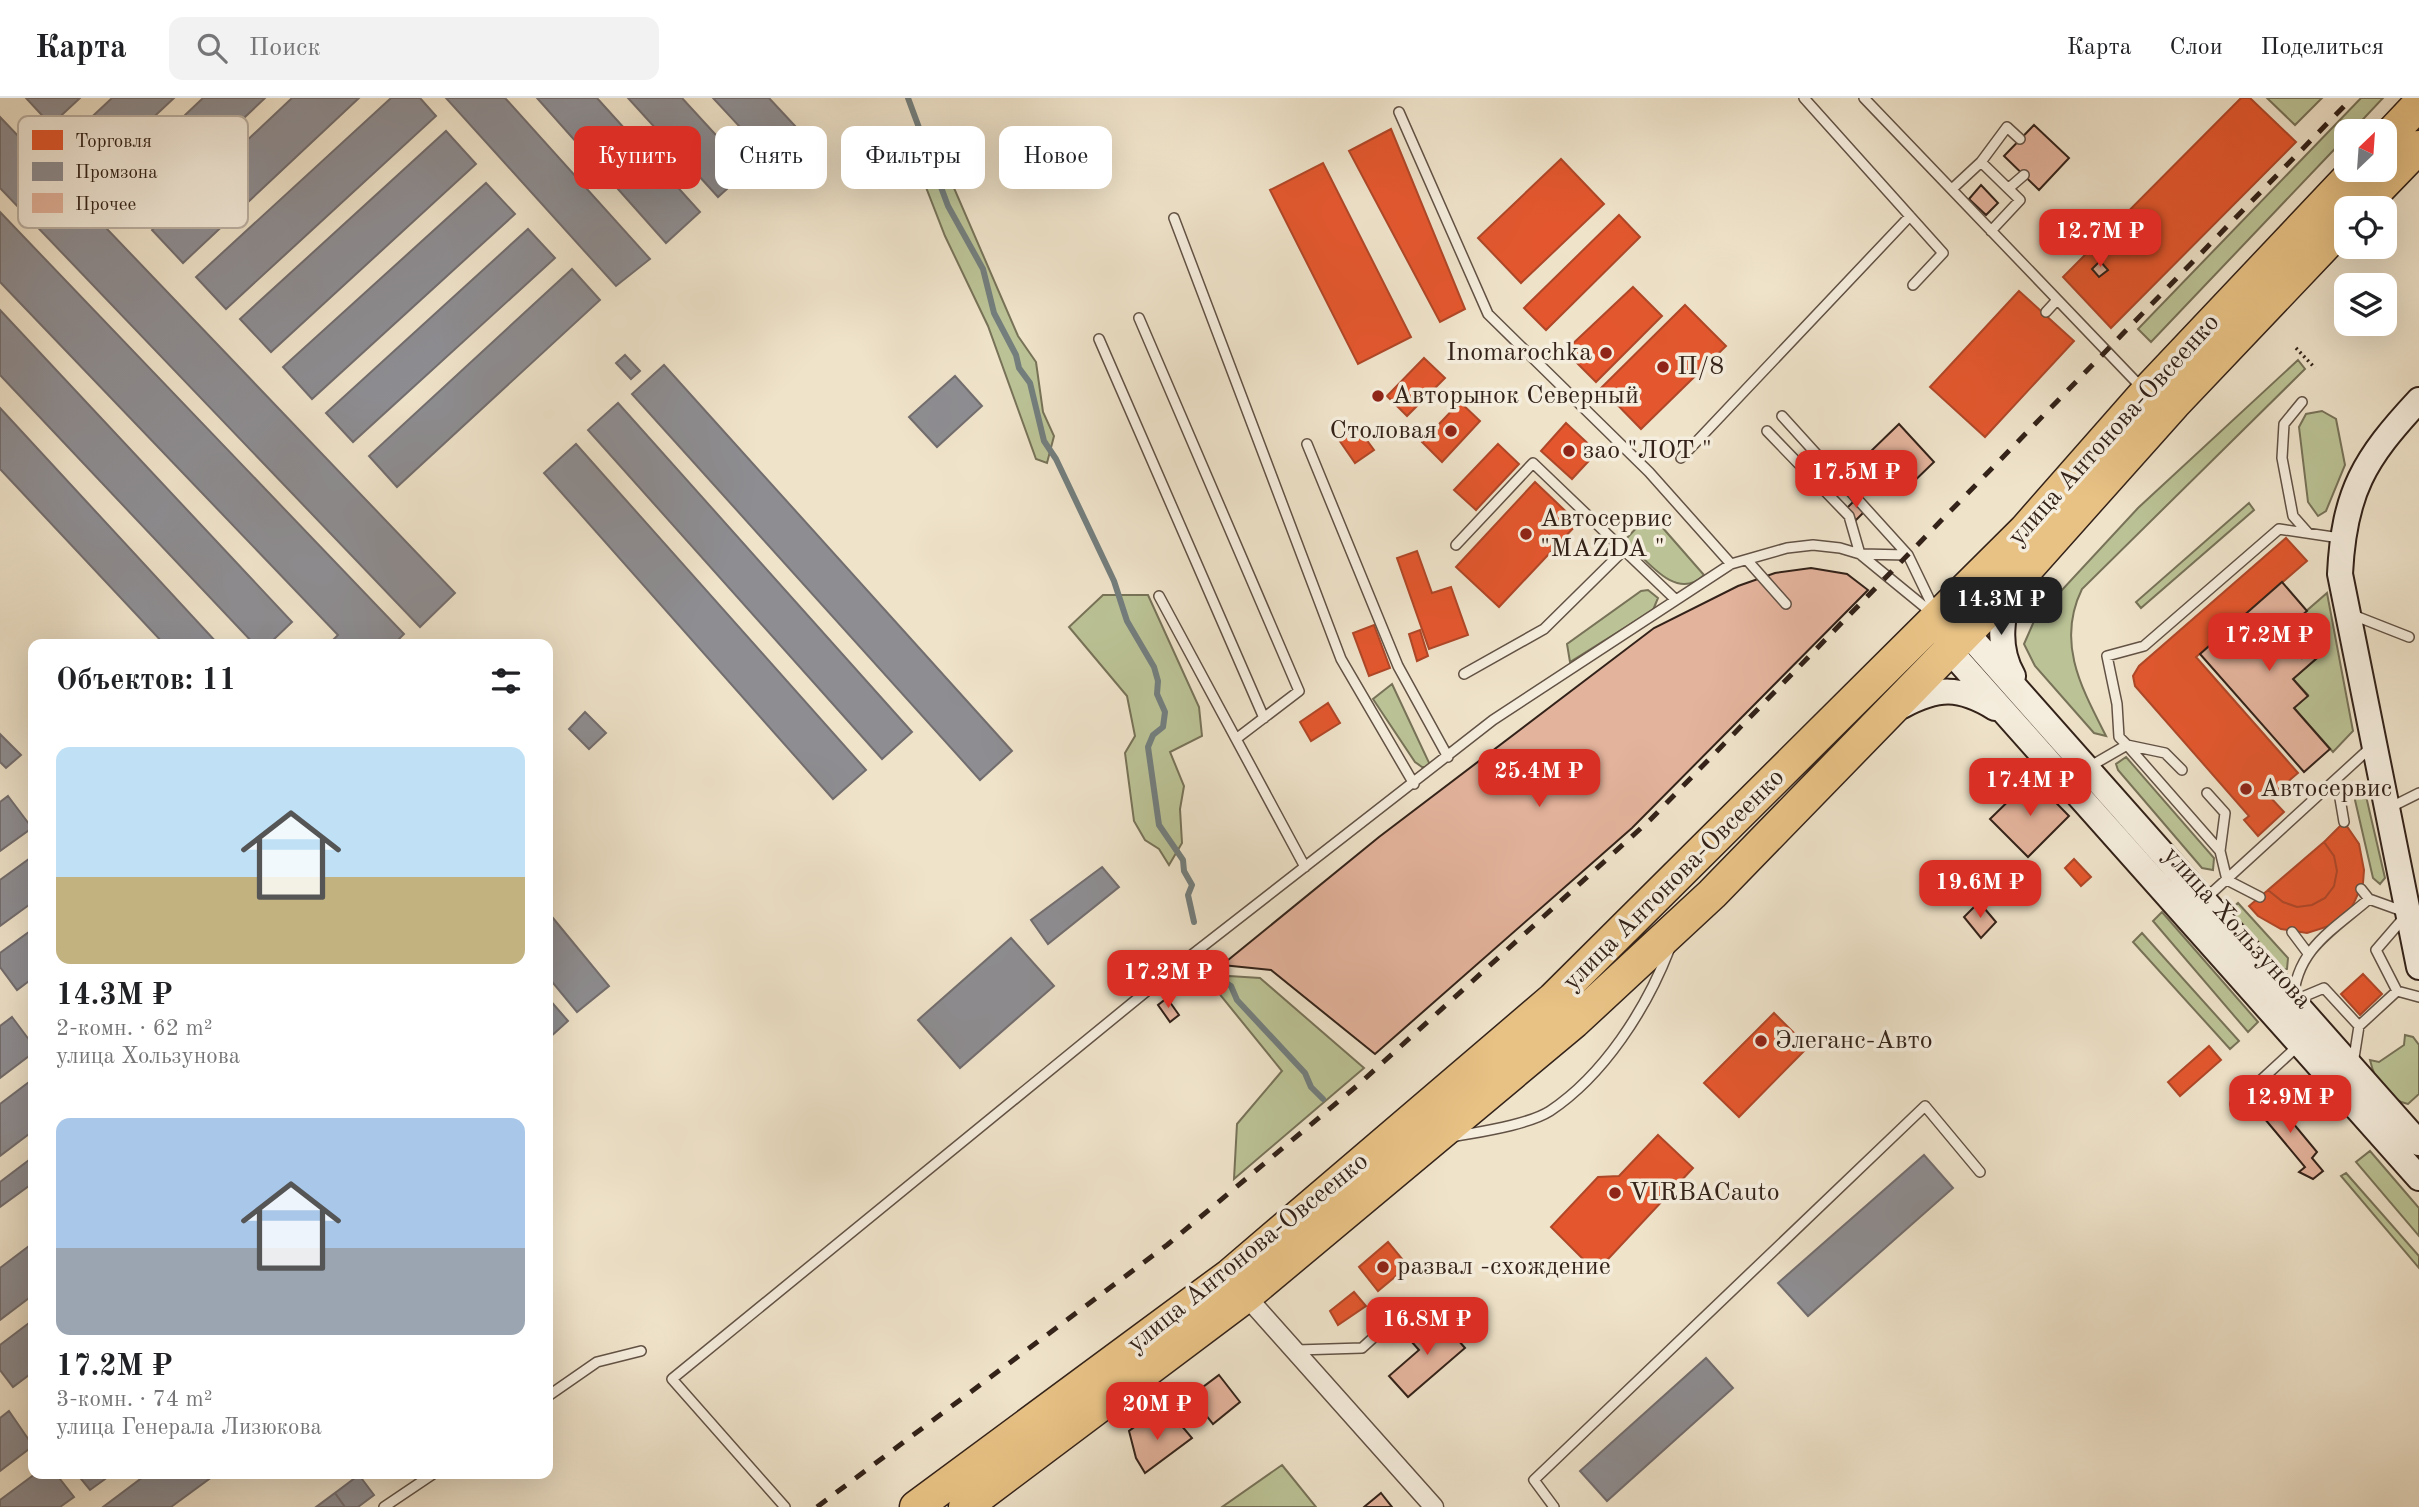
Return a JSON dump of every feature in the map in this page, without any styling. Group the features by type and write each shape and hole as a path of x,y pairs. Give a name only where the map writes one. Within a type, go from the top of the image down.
{"highway":[{"path":"2398,126 2419,104"},
{"path":"2372,196 2419,147"},
{"name":"улица Антонова-Овсеенко","path":"965,1507 1246,1296 1574,1022 1678,925 1892,711 2008,590 2156,402 2346,182"},
{"name":"улица Антонова-Овсеенко","path":"916,1507 1230,1275 1553,999 1939,619 2025,530 2334,234"}],"main road":[{"path":"2419,400 2379,443 2362,470 2342,538 2340,574 2419,967"},
{"name":"улица Хользунова","path":"2008,590 2001,628 2004,660 2019,709"},
{"name":"улица Хользунова","path":"1939,619 2019,709 2300,1044 2419,1178"},
{"name":"улица Хользунова","path":"1892,711 1929,691 1954,691 1985,702 2019,709 2087,768 2419,1143"}],"street":[{"path":"1246,1296 1434,1507"}],"lane":[{"path":"1804,98 1943,253 1913,285"},
{"path":"1864,98 2156,402"},
{"path":"1399,112 1488,314 1649,472 1731,564"},
{"path":"1952,189 1981,162 2007,127 2020,139"},
{"path":"1981,162 2020,200 1991,231"},
{"path":"2009,188 2024,175"},
{"path":"1681,458 1910,216"},
{"path":"1174,218 1341,659 1414,784"},
{"path":"2046,312 2057,300"},
{"path":"1139,318 1299,691 1236,739"},
{"path":"1099,339 1264,718"},
{"path":"2302,402 2284,424 2282,458 2293,516 2308,533"},
{"path":"1782,416 1908,555 1939,619"},
{"path":"1767,431 1849,516 1860,554 1939,619"},
{"path":"1307,444 1398,666 1447,757"},
{"path":"1456,545 1533,463 1676,600"},
{"path":"2220,850 2119,737 2117,704 2107,656 2144,646 2279,529 2342,538"},
{"path":"785,1507 672,1379 1175,968 1493,720 1731,564 1787,548 1813,545 1840,548 1860,554 1908,555"},
{"path":"1464,674 1544,629 1624,550"},
{"path":"1747,559 1786,604"},
{"path":"1159,596 1305,867"},
{"path":"2348,613 2409,637"},
{"path":"2204,900 2336,781 2374,743"},
{"path":"2087,768 2127,745 2165,753 2182,770"},
{"path":"2336,781 2344,822"},
{"path":"2207,793 2225,813 2220,850 2227,880 2260,897"},
{"path":"2387,808 2419,793"},
{"path":"2361,889 2369,899 2408,913 2376,950 2397,991 2419,997"},
{"path":"2359,1026 2324,988 2293,1001 2294,988 2307,952 2369,899"},
{"path":"1434,1139 1489,1131 1548,1112 1579,1086 1623,1034 1657,980 1678,925"},
{"path":"2291,932 2307,952"},
{"path":"2352,1068 2359,1026 2397,991"},
{"path":"2235,1104 2300,1044"},
{"path":"1554,1507 1534,1480 1925,1107 1980,1172"},
{"path":"1295,1350 1362,1348 1396,1317"},
{"path":"553,1393 597,1362 641,1351"},
{"path":"384,1507 426,1479"}],"path":[{"path":"2296,348 2315,368"}],"green space":[{"path":"2267,98 2322,98 2295,125"},
{"path":"2361,98 2383,98 2363,119 2341,119"},
{"path":"2334,126 2334,150 2151,342 2138,329"},
{"path":"927,189 954,189 1018,336 1036,362 1043,412 1054,436 1047,463 1036,459 988,326 945,236"},
{"path":"2298,360 2305,369 2082,589 2071,627 2072,646 2081,682 2106,736 2094,733 2035,666 2024,644 2035,619 2138,508"},
{"path":"2322,411 2336,419 2345,465 2326,511 2318,516 2308,502 2299,427 2306,414"},
{"path":"2249,503 2254,510 2141,608 2136,602"},
{"path":"1655,519 1704,575 1693,582 1683,584 1672,581 1652,567 1625,540 1642,522 1647,527"},
{"path":"1648,590 1658,598 1653,610 1570,662 1567,644 1641,591"},
{"path":"2327,593 2353,731 2333,752 2294,708 2308,695 2293,679 2317,658 2311,651 2302,658 2281,633"},
{"path":"1103,595 1148,595 1199,707 1202,736 1170,752 1184,786 1180,809 1182,843 1169,865 1159,849 1145,840 1134,821 1125,753 1135,736 1127,696 1069,627"},
{"path":"1392,684 1431,767 1422,767 1415,762 1373,699"},
{"path":"2126,757 2214,858 2213,870 2202,868 2118,770 2116,764"},
{"path":"2359,790 2366,796 2385,878 2380,884 2373,878 2355,800"},
{"path":"2238,903 2288,958 2287,969 2281,970 2231,916 2230,910"},
{"path":"2162,912 2258,1022 2248,1032 2153,921"},
{"path":"2142,933 2239,1041 2230,1049 2133,942"},
{"path":"1229,976 1260,978 1364,1068 1234,1179 1237,1124 1282,1071 1213,986"},
{"path":"2405,1035 2413,1037 2419,1045 2419,1094 2408,1104 2388,1094 2375,1075 2370,1060 2379,1062 2404,1045"},
{"path":"2370,1151 2419,1208 2419,1236 2356,1162"},
{"path":"2346,1173 2419,1256 2419,1268 2341,1176"},
{"path":"1282,1465 1316,1507 1222,1507"}],"building: Торговля":[{"path":"2241,98 2250,98 2296,142 2111,328 2063,277"},
{"path":"1391,129 1465,309 1440,322 1349,151"},
{"path":"1561,159 1604,204 1521,283 1478,238"},
{"path":"1323,163 1411,337 1358,364 1270,190"},
{"path":"1619,215 1640,237 1546,330 1524,308"},
{"path":"1633,287 1662,316 1596,382 1565,351"},
{"path":"2019,291 2074,341 1985,437 1930,387"},
{"name":"П/8","path":"1685,305 1726,346 1641,429 1601,388"},
{"path":"1424,358 1445,378 1407,416 1387,396"},
{"name":"Столовая","path":"1460,402 1480,421 1442,462 1422,442"},
{"name":"зао \"ЛОТ \"","path":"1566,423 1597,452 1572,479 1541,451"},
{"path":"1355,424 1374,450 1355,463 1337,437"},
{"path":"1498,444 1519,464 1476,510 1454,490"},
{"path":"1535,482 1578,523 1499,607 1456,567"},
{"path":"2286,538 2307,561 2196,657 2298,773 2270,797 2284,812 2258,836 2244,820 2249,816 2135,686 2133,676 2139,666"},
{"path":"1417,551 1432,593 1451,587 1468,635 1429,649 1397,558"},
{"path":"1374,625 1390,668 1369,676 1353,633"},
{"path":"1420,630 1428,656 1417,661 1409,634"},
{"path":"1328,703 1340,723 1311,741 1300,722"},
{"path":"2344,822 2359,844 2364,870 2363,883 2352,907 2332,925 2307,933 2281,929 2258,916 2249,906 2268,890 2283,902 2297,907 2312,905 2325,898 2334,886 2337,871 2334,856 2324,842"},
{"path":"2324,842 2334,856 2337,871 2334,886 2325,898 2312,905 2297,907 2283,902 2268,890"},
{"path":"2074,859 2091,877 2081,886 2065,868"},
{"path":"2363,974 2382,994 2360,1015 2341,994"},
{"path":"1774,1013 1808,1047 1739,1117 1704,1083"},
{"path":"2209,1046 2221,1060 2180,1096 2168,1082"},
{"path":"1658,1135 1693,1168 1596,1272 1551,1227 1598,1177 1619,1176"},
{"name":"развал -схождение","path":"1388,1242 1408,1266 1378,1291 1359,1267"},
{"path":"1354,1292 1366,1306 1338,1325 1330,1311"}],"building: Промзона":[{"path":"26,98 80,98 61,116 43,116"},
{"path":"112,98 174,98 155,116 93,116"},
{"path":"203,98 265,98 246,116 184,116"},
{"path":"292,98 359,98 248,202 248,139"},
{"path":"391,98 420,98 436,116 226,309 196,277"},
{"path":"446,98 505,98 574,175 574,189 587,189 650,259 616,286"},
{"path":"537,98 597,98 622,126 574,126 574,140"},
{"path":"628,98 682,98 715,134 715,189 727,189 718,197 701,178 701,126 653,126"},
{"path":"713,98 769,98 795,126 739,126"},
{"path":"0,117 18,136 18,207 0,188"},
{"path":"446,131 476,164 271,352 240,319"},
{"path":"486,183 515,214 312,399 283,367"},
{"path":"618,189 679,189 700,212 666,243"},
{"path":"0,212 404,634 399,639 334,639 338,635 0,282"},
{"path":"38,228 106,228 455,593 420,627"},
{"path":"154,228 220,228 183,263 152,230"},
{"path":"528,229 555,258 353,442 326,413"},
{"path":"572,269 600,300 397,487 369,456"},
{"path":"0,310 292,622 274,639 249,639 0,375"},
{"path":"625,355 640,371 631,379 616,363"},
{"path":"664,365 1012,751 980,780 632,394"},
{"path":"955,376 982,406 937,447 909,417"},
{"path":"618,403 912,732 882,759 588,430"},
{"path":"0,408 213,639 159,639 0,469"},
{"path":"576,444 866,770 833,799 544,473"},
{"path":"585,712 606,733 589,749 569,729"},
{"path":"0,734 21,755 6,768 0,762"},
{"path":"8,796 28,823 28,831 0,851 0,802"},
{"path":"28,860 28,906 0,926 0,880"},
{"path":"1102,867 1119,887 1048,944 1031,920"},
{"path":"553,918 609,986 577,1012 553,983"},
{"path":"28,933 28,982 17,990 0,967 0,953"},
{"path":"1011,938 1054,986 960,1068 918,1020"},
{"path":"553,1004 568,1021 553,1034"},
{"path":"12,1017 28,1038 28,1057 0,1078 0,1026"},
{"path":"28,1083 28,1135 0,1156 0,1104"},
{"path":"1924,1155 1953,1188 1808,1316 1778,1283"},
{"path":"28,1161 28,1187 0,1207 0,1182"},
{"path":"28,1247 28,1299 0,1320 0,1268"},
{"path":"28,1324 28,1376 13,1387 0,1370 0,1345"},
{"path":"1706,1358 1733,1388 1607,1501 1580,1471"},
{"path":"9,1411 28,1439 28,1450 0,1471 0,1418"},
{"path":"28,1479 60,1479 74,1497 60,1507 0,1507 0,1500"},
{"path":"81,1479 105,1479 90,1490"},
{"path":"140,1479 209,1479 171,1507 103,1507"},
{"path":"354,1479 362,1479 374,1495 358,1507 345,1507 335,1493"},
{"path":"335,1493 345,1507 316,1507"}],"building: Прочее":[{"path":"2034,125 2069,158 2039,190 2004,156"},
{"path":"1981,185 1998,203 1986,215 1969,199"},
{"path":"2100,261 2108,270 2099,277 2092,269"},
{"path":"1899,424 1934,462 1904,491 1869,453"},
{"path":"1855,500 1865,511 1856,520 1846,509"},
{"path":"1811,568 1847,574 1868,590 1632,828 1375,1054 1271,970 1222,965 1379,837 1654,628 1738,586 1775,573"},
{"path":"2282,582 2307,611 2281,633 2302,658 2311,650 2317,658 2293,679 2308,696 2294,708 2330,749 2304,772 2200,654"},
{"path":"2032,778 2069,816 2028,857 1990,819"},
{"path":"1979,902 1996,922 1981,938 1964,917"},
{"path":"1167,998 1179,1015 1170,1022 1158,1005"},
{"path":"2268,1093 2317,1152 2312,1158 2323,1171 2313,1179 2299,1172 2305,1167 2254,1106"},
{"path":"1438,1317 1465,1348 1408,1397 1389,1376 1419,1350 1411,1341"},
{"path":"1219,1375 1240,1402 1213,1424 1191,1396"},
{"path":"1175,1418 1192,1438 1145,1473 1136,1458 1129,1431 1144,1420 1162,1428"},
{"path":"1381,1493 1392,1507 1364,1507"}],"waterway":[{"path":"908,98 948,206 983,269 994,313 1016,355 1019,368 1030,383 1044,441 1056,459 1114,581 1127,621 1154,667 1158,681 1157,694 1165,712 1163,727 1153,735 1148,747 1159,825 1183,860 1184,871 1192,885 1188,895 1194,922"},
{"path":"1218,978 1231,986 1237,1000 1305,1073 1311,1087 1323,1099"}],"railway":[{"path":"817,1507 1167,1245 1358,1085 1650,820 2352,98"}],"place":[{"name":"Inomarochka","path":"1606,353"},
{"name":"П/8","path":"1663,367"},
{"name":"Авторынок Северный","path":"1378,396"},
{"name":"Столовая","path":"1451,431"},
{"name":"зао \"ЛОТ \"","path":"1569,451"},
{"name":"Автосервис \"MAZDA \"","path":"1526,534"},
{"name":"Автосервис","path":"2246,789"},
{"name":"Элеганс-Авто","path":"1761,1041"},
{"name":"VIRBACauto","path":"1615,1193"},
{"name":"развал -схождение","path":"1383,1267"}]}
